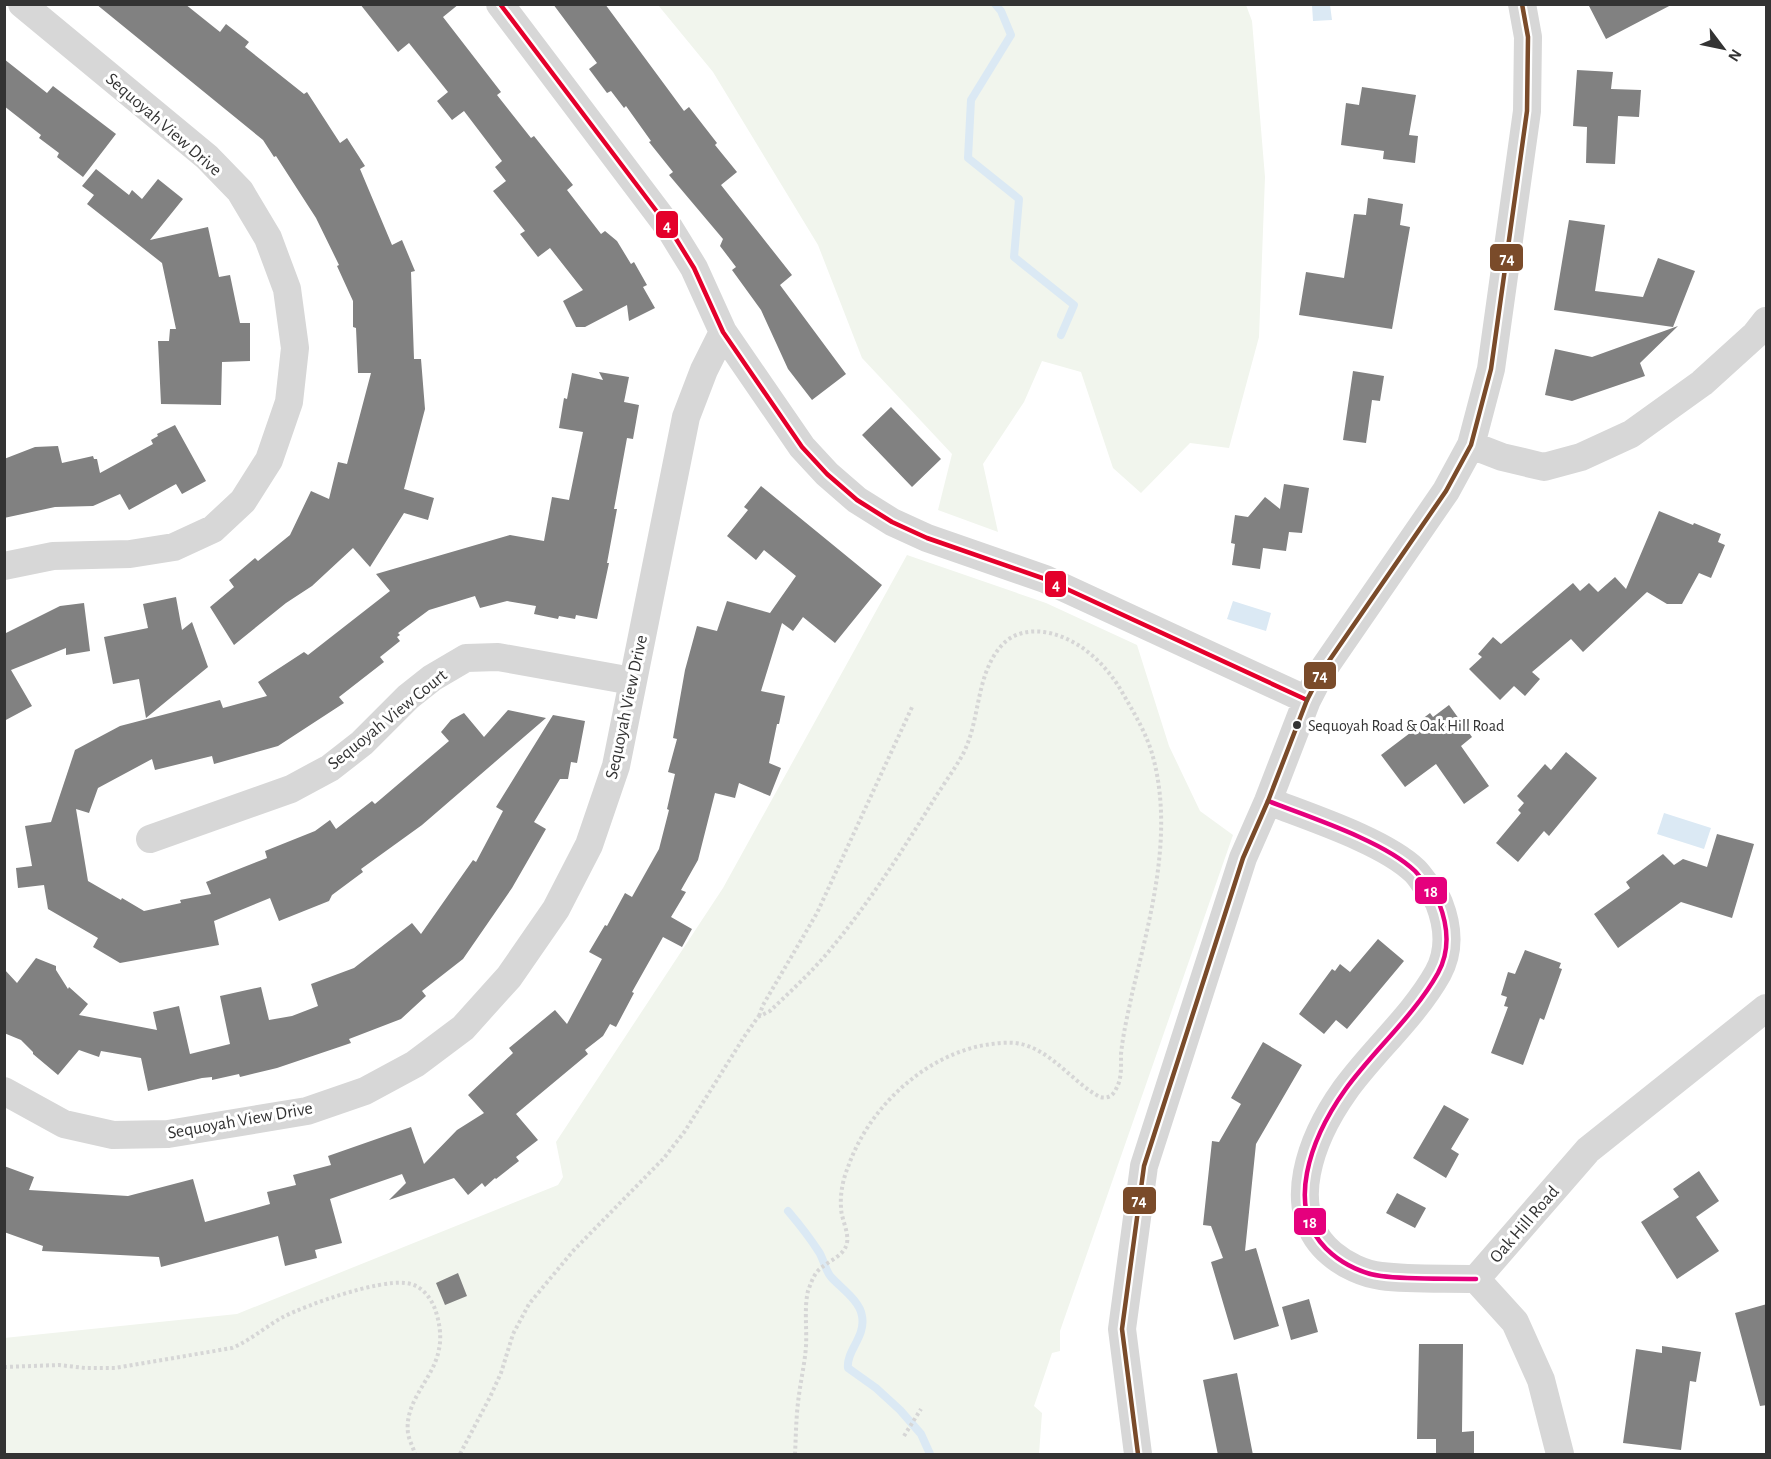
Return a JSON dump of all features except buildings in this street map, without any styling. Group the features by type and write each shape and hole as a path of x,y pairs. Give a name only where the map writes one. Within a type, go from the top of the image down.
{"street":[{"name":"Sequoyah View Drive","path":"4,566 53,555 130,554 174,547 213,529 243,501 269,460 289,402 295,348 287,289 268,238 240,191 207,157 22,4"},
{"path":"500,4 670,229 694,268 723,332 802,447 827,474 857,500 892,522 927,538 1045,579 1307,700"},
{"path":"1138,1455 1122,1329 1144,1166 1243,858 1307,700 1322,671 1446,491 1471,445 1491,369 1527,111 1528,37 1522,4"},
{"path":"1471,445 1502,457 1544,467 1581,457 1631,434 1693,389 1755,335 1767,321"},
{"name":"Sequoyah View Drive","path":"4,1091 64,1124 112,1135 168,1134 307,1111 365,1091 415,1064 464,1028 502,985 556,909 588,845 616,766 686,417 704,370 723,332"},
{"name":"Sequoyah View Court","path":"150,839 291,789 330,768 362,743 408,697 432,678 466,658 498,657 632,681"},
{"name":"Oak Hill Road","path":"1268,801 1386,851 1414,870 1439,901 1448,936 1439,972 1418,1002 1346,1090 1324,1122 1310,1159 1304,1190 1307,1216 1322,1246 1343,1263 1380,1276 1476,1279 1588,1150 1767,1008"},
{"path":"1476,1279 1515,1322 1541,1380 1560,1455"}],"path":[{"path":"758,1017 770,1011 827,953 887,875 963,754 977,715 980,693 990,661 1004,642 1024,631 1045,632 1065,639 1099,661 1113,676 1147,738 1153,756 1160,806 1160,859 1153,910 1126,1019 1116,1090 1108,1097 1100,1097 1034,1048 1016,1043 996,1043 945,1057 898,1091 874,1117 861,1137 848,1167 842,1191 840,1208 847,1237 846,1246 840,1255 819,1269 807,1294 806,1347 798,1397 795,1455"},
{"path":"460,1455 501,1373 513,1334 529,1304 573,1251 664,1158 685,1131 758,1017 817,913 913,705"},
{"path":"4,1368 60,1365 115,1368 232,1348 246,1342 283,1317 318,1303 382,1285 406,1283 417,1286 432,1301 440,1336 440,1349 435,1362 409,1412 408,1433 415,1455"},
{"path":"904,1436 921,1409"}],"shaded area":[{"path":"658,5 1246,5 1252,21 1265,177 1259,337 1229,448 1190,443 1141,493 1113,468 1081,372 1042,361 1024,402 983,464 998,532 938,510 952,454 862,358 818,245 713,72"},
{"path":"1312,5 1330,5 1332,20 1313,21"},
{"path":"907,555 1046,603 1137,645 1169,746 1200,811 1233,835 1060,1331 1060,1351 1052,1353 1034,1406 1042,1413 1039,1454 5,1454 4,1338 237,1314 558,1185 563,1177 556,1142 723,888"},
{"path":"1233,601 1271,613 1266,631 1227,619"},
{"path":"1664,813 1711,828 1704,849 1657,834"}],"waterway":[{"path":"995,4 1001,11 1011,35 971,100 968,158 1019,199 1014,257 1074,305 1061,335"},
{"path":"788,1211 819,1252 831,1277 861,1310 861,1331 850,1356 848,1368 876,1388 900,1410 921,1434 930,1454"}],"transit line":[{"name":"4","path":"500,4 670,229 694,268 723,332 802,447 827,474 857,500 892,522 927,538 1045,579 1307,700"},
{"name":"74","path":"1138,1454 1122,1329 1144,1166 1243,858 1307,700 1322,671 1446,491 1471,445 1491,369 1527,111 1528,37 1522,4"},
{"name":"18","path":"1268,801 1366,840 1401,860 1417,873 1436,897 1446,929 1446,947 1438,973 1417,1004 1345,1090 1333,1108 1313,1150 1307,1173 1305,1195 1308,1217 1316,1236 1337,1258 1361,1271 1375,1275 1476,1279"}],"place":[{"name":"Sequoyah Road & Oak Hill Road","path":"1297,725"}]}
